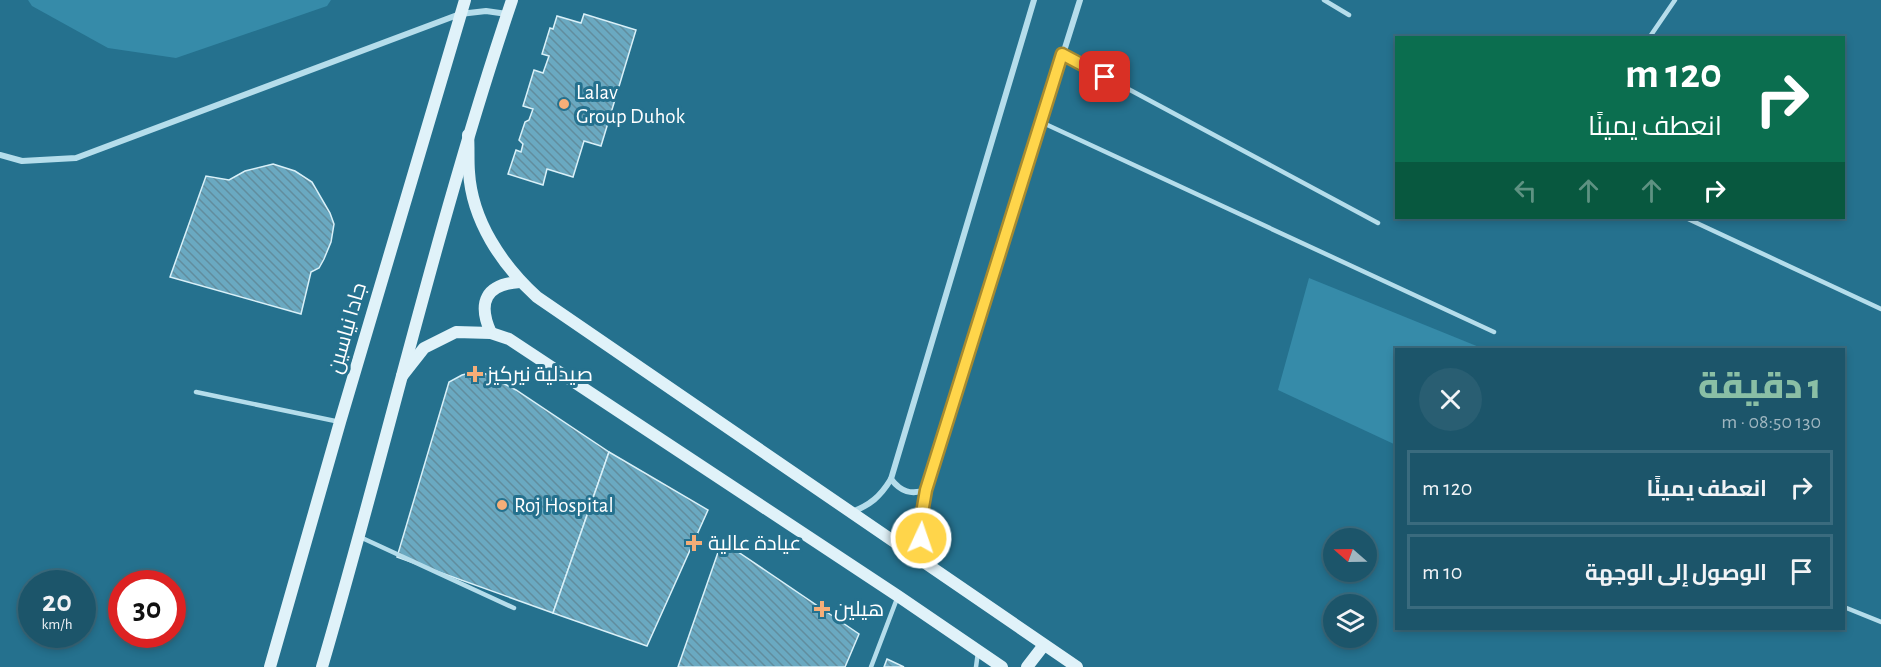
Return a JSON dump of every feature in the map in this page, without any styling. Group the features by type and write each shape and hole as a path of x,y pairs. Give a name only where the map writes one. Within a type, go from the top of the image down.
{"street":[{"name":"جادا نیاسین","path":"270,667 465,0"},
{"path":"322,667 360,537 468,135 512,0"},
{"path":"852,512 868,506 882,495 891,479 1034,0"},
{"path":"924,562 921,530 926,490 1080,0"},
{"path":"0,155 22,161 76,158 460,14 486,11 507,14"},
{"path":"468,135 469,175 478,214 495,250 520,282 537,297 1077,667"},
{"path":"491,333 485,321 484,305 491,291 504,283 520,282"},
{"path":"402,376 424,348 456,332 491,333 509,339 1002,667"},
{"path":"891,479 897,488 906,492 917,493 926,490"},
{"path":"1027,667 1044,645"}],"lane":[{"path":"1324,0 1349,15"},
{"path":"1650,36 1675,0"},
{"path":"1062,54 1378,223"},
{"path":"1041,122 1494,332"},
{"path":"1688,219 1881,309"},
{"path":"196,392 340,422"},
{"path":"360,537 514,608"},
{"path":"871,667 898,596"},
{"path":"1845,607 1881,622"},
{"path":"976,667 978,651"}],"shaded area":[{"path":"28,0 331,0 327,6 176,58 108,48 32,6"},
{"path":"1309,278 1482,348 1395,348 1395,445 1278,390"}],"building":[{"path":"584,14 636,30 601,146 584,141 573,177 547,169 543,185 508,174 516,150 521,152 523,144 519,140 525,122 529,120 533,109 523,106 534,70 543,73 549,56 542,54 550,28 553,29 557,16 581,23"},
{"path":"273,164 295,171 312,182 334,224 331,242 324,259 319,268 311,272 301,314 170,277 206,176 229,180 245,171"},
{"name":"Roj Hospital","path":"474,372 486,374 516,390 609,452 553,613 397,557 449,382"},
{"path":"609,452 708,510 647,646 553,613"},
{"path":"722,541 859,634 845,667 678,667"},
{"path":"887,659 904,667 884,667"}],"place":[{"name":"Lalav Group Duhok","path":"564,104"},
{"name":"صيدلية نيركيز","path":"475,374"},
{"name":"Roj Hospital","path":"502,505"},
{"name":"عيادة عالية","path":"694,543"},
{"name":"هيلين","path":"822,609"}],"route":[{"path":"921,538 926,490 1062,54 1105,77"}]}
